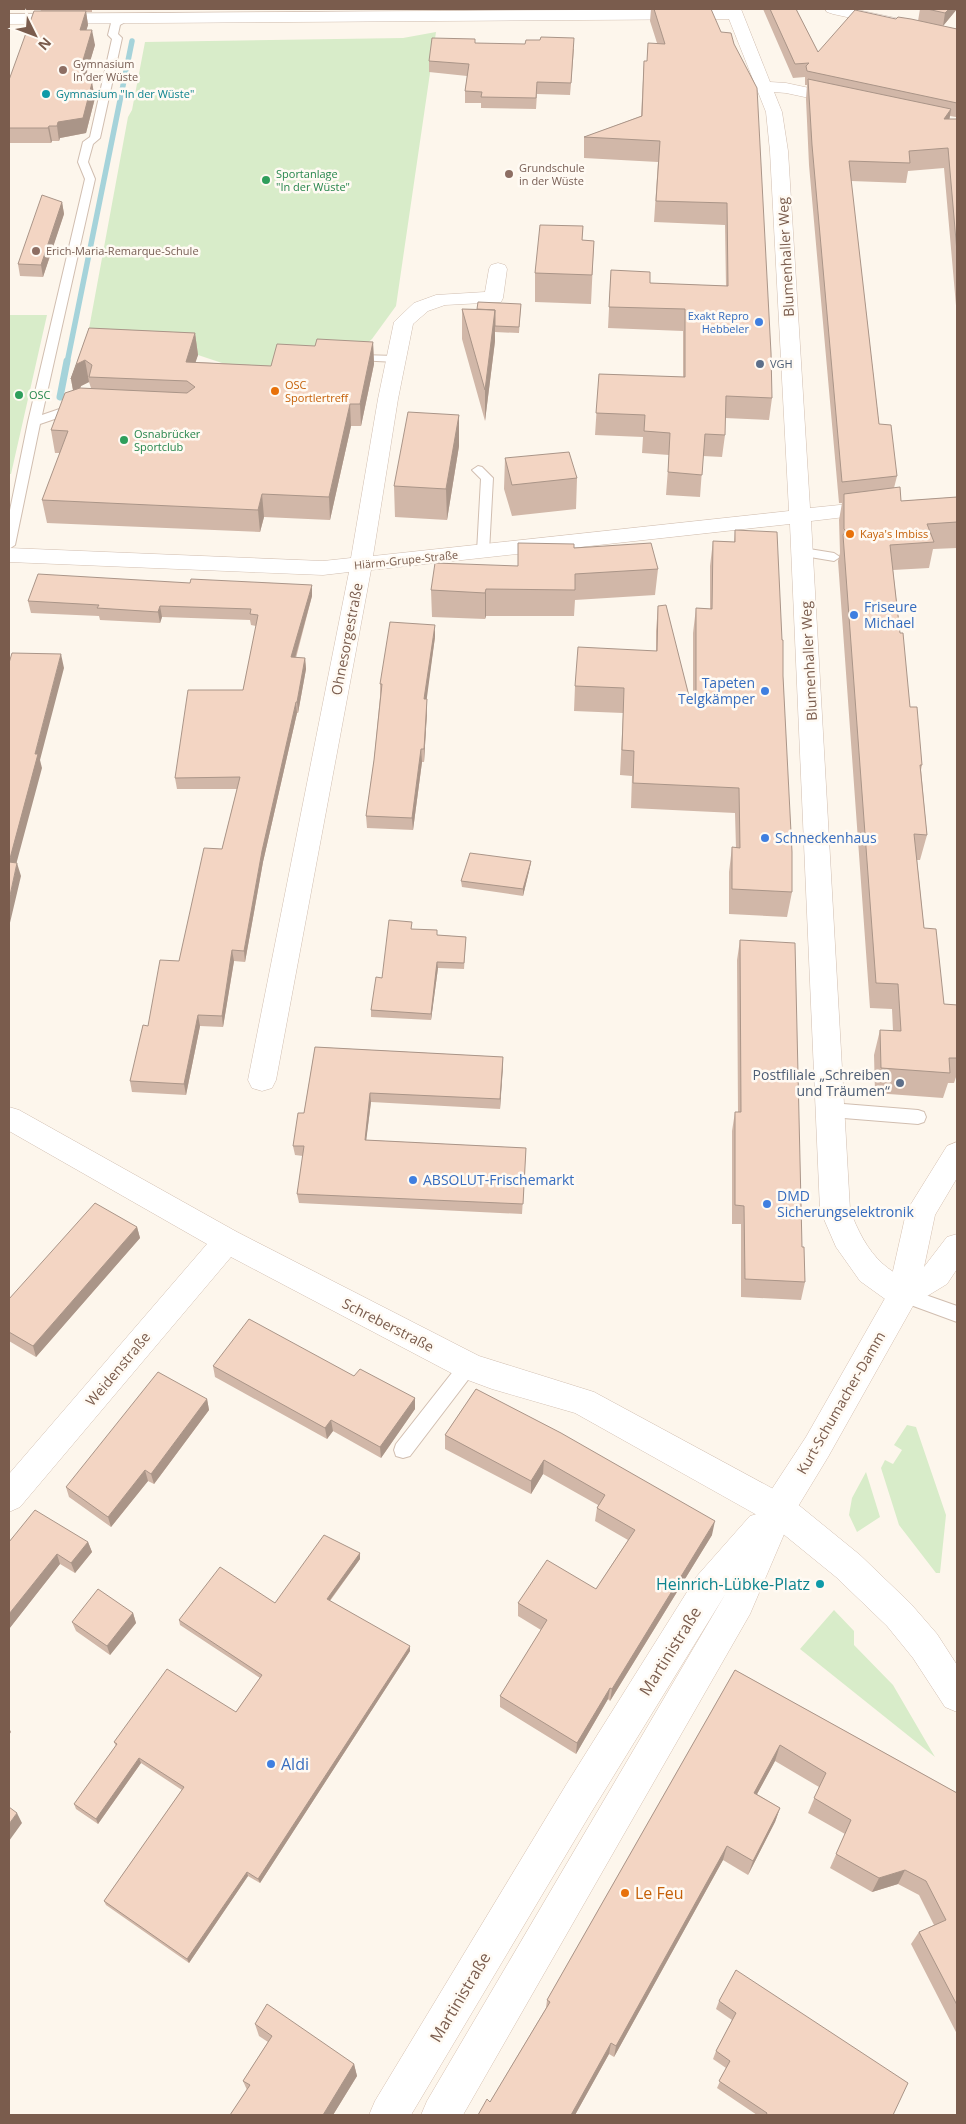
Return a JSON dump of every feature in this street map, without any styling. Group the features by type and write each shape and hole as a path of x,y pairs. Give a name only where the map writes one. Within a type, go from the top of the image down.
{"street":[{"path":"833,9 957,36"},
{"path":"9,19 128,14 734,11"},
{"name":"Blumenhaller Weg","path":"734,11 774,112 779,151 803,552 835,1210 846,1238 871,1272 903,1295"},
{"path":"765,87 794,90 860,103"},
{"name":"Ohnesorgestraße","path":"262,1080 361,565 404,322 420,306 443,299 494,298 498,269"},
{"name":"Hiärm-Grupe-Straße","path":"9,555 323,568 899,505"},
{"name":"Schreberstraße","path":"9,1118 227,1241 468,1366 583,1402 778,1509 848,1566 899,1615 925,1646 957,1695"},
{"name":"Kurt-Schumacher-Damm","path":"778,1509 817,1447 903,1295 921,1213 957,1154"},
{"name":"Weidenstraße","path":"9,1497 227,1241"},
{"name":"Kurt-Schumacher-Damm","path":"903,1295 936,1275 957,1246"},
{"path":"441,2115 738,1603 778,1509"},
{"name":"Martinistraße","path":"390,2115 579,1798 709,1587 778,1509"}],"lane":[{"path":"9,545 34,422 90,179 83,162 88,142 95,138 117,38 113,35 116,23 128,14"},
{"path":"361,358 396,359"},
{"path":"34,422 87,402"},
{"path":"478,470 487,478 483,552"},
{"path":"803,552 834,557"},
{"path":"831,1110 918,1117"},
{"path":"903,1295 957,1314"},
{"path":"403,1450 468,1366"},
{"path":"579,1798 613,1819"},
{"path":"427,2052 463,2077"}],"green space":[{"name":"Sportanlage \"In der Wüste\"","path":"436,32 396,306 372,339 365,345 316,368 237,368 198,355 86,345 128,117 132,110 145,42 403,38"},
{"name":"OSC","path":"9,315 47,315 11,474 9,474"},
{"path":"907,1425 916,1427 946,1515 940,1573 936,1573 899,1525 881,1468 885,1460 893,1464 902,1450 894,1445"},
{"path":"866,1472 880,1517 857,1532 849,1515 852,1498"},
{"path":"834,1610 854,1631 854,1645 893,1685 935,1757 800,1649"}],"building":[{"path":"654,9 711,9 721,32 731,33 734,44 757,88 772,398 726,396 725,435 705,434 702,475 668,472 670,433 644,431 645,415 596,413 599,374 685,377 685,309 609,307 611,270 650,272 650,283 728,286 727,203 656,201 660,141 584,137 642,116 644,61 647,61 648,43 665,44"},
{"path":"770,9 796,9 818,52 855,10 957,29 957,103 807,71 806,66 809,63 795,64"},
{"path":"927,9 949,9 945,13"},
{"name":"Gymnasium \"In der Wüste\"","path":"34,11 86,11 80,30 92,30 78,77 92,83 83,118 58,122 57,126 49,126 48,128 9,128 9,80"},
{"path":"541,37 574,38 571,83 537,82 536,98 481,97 482,92 465,91 469,64 429,61 432,38 475,39 475,43 525,44 526,40 540,40"},
{"path":"808,79 951,109 944,119 957,119 957,252 948,148 909,151 910,163 849,161 879,424 891,425 897,476 842,482 812,145"},
{"path":"42,195 62,202 41,265 18,264"},
{"path":"540,225 583,226 582,240 594,241 592,275 535,273"},
{"path":"478,302 521,304 519,327 495,326 495,310 477,309"},
{"path":"462,309 495,310 485,390"},
{"path":"89,328 195,333 186,362 271,366 277,344 315,346 317,339 373,342 360,404 350,404 329,497 262,494 258,510 42,500 68,431 51,430 65,393 80,388 187,393 195,387 187,381 89,377 92,365 85,360 77,364 71,379"},
{"path":"408,412 459,415 446,489 394,486"},
{"path":"569,452 577,478 512,485 505,458"},
{"path":"900,487 901,501 957,497 957,522 927,524 934,542 890,545 900,633 903,633 910,707 917,707 922,765 920,765 927,835 914,834 924,928 936,929 944,1004 957,1005 957,1058 949,1058 950,1073 881,1068 880,1030 901,1031 898,984 876,983 843,535 846,531 844,529 844,494"},
{"path":"735,530 777,532 792,852 792,892 732,889 732,847 740,848 739,788 633,783 634,751 622,750 624,688 575,686 578,647 657,651 658,606 666,605 689,696 696,695 696,608 712,609 713,541 735,542"},
{"path":"518,543 574,544 574,548 651,543 658,569 575,574 575,590 486,589 485,593 431,590 435,563 518,566"},
{"path":"38,574 190,583 191,579 312,585 291,657 305,658 297,702 262,851 244,951 232,950 222,1016 198,1015 184,1084 130,1081 143,1025 148,1026 160,960 179,961 204,848 222,849 240,777 175,778 188,690 243,690 258,615 250,614 251,609 160,606 158,612 97,608 99,605 28,601"},
{"path":"390,622 435,625 424,699 427,699 424,749 421,749 412,818 366,816 374,760 382,684 380,684"},
{"path":"12,653 61,654 35,754 38,754 9,862 9,663"},
{"path":"470,853 531,861 523,889 461,881"},
{"path":"9,862 17,863 9,900"},
{"path":"389,920 412,922 411,929 437,930 437,935 466,937 464,963 437,962 431,1014 371,1010 376,977 382,978"},
{"path":"740,940 795,943 802,1247 804,1247 805,1282 745,1279 744,1206 735,1205 735,1112 741,1112"},
{"path":"315,1047 503,1057 500,1099 370,1093 365,1140 526,1148 523,1204 297,1194 304,1146 293,1146 298,1113 304,1113"},
{"path":"95,1203 137,1227 33,1346 9,1332 9,1299"},
{"path":"249,1319 354,1376 360,1369 415,1398 380,1447 331,1420 325,1428 213,1366"},
{"path":"158,1372 207,1399 151,1474 145,1470 108,1517 66,1487"},
{"path":"476,1389 561,1433 715,1521 577,1743 500,1696 547,1620 518,1603 547,1560 596,1589 635,1530 597,1508 605,1495 544,1460 531,1481 445,1435"},
{"path":"35,1510 88,1542 71,1563 57,1554 9,1614 9,1542"},
{"name":"Aldi","path":"324,1535 360,1553 327,1599 410,1646 258,1879 247,1872 187,1959 104,1901 184,1787 139,1758 96,1819 74,1804 117,1744 114,1742 167,1669 236,1712 262,1675 179,1620 220,1567 275,1603"},
{"path":"98,1589 133,1613 107,1646 72,1622"},
{"path":"735,1670 957,1793 957,2005 919,1932 946,1920 926,1881 905,1870 879,1878 836,1854 851,1820 814,1798 826,1773 780,1745 754,1793 780,1808 753,1861 727,1846 616,2046 611,2043 571,2115 478,2115 487,2099 490,2102 550,2002 547,2000"},
{"path":"9,1807 17,1813 9,1824"},
{"path":"736,1970 908,2083 893,2115 766,2115 767,2113 719,2081 730,2061 716,2051 736,2013 719,2001"},
{"path":"267,2004 354,2064 323,2115 230,2115 250,2085 243,2081 272,2036 255,2024"}],"waterway":[{"path":"67,363 132,41"},
{"path":"60,397 67,361"}],"place":[{"name":"Gymnasium In der Wüste","path":"63,70"},
{"name":"Gymnasium \"In der Wüste\"","path":"46,94"},
{"name":"Grundschule in der Wüste","path":"509,174"},
{"name":"Sportanlage \"In der Wüste\"","path":"266,180"},
{"name":"Erich-Maria-Remarque-Schule","path":"36,251"},
{"name":"Exakt Repro Hebbeler","path":"759,322"},
{"name":"VGH","path":"760,364"},
{"name":"OSC Sportlertreff","path":"275,391"},
{"name":"OSC","path":"19,395"},
{"name":"Osnabrücker Sportclub","path":"124,440"},
{"name":"Kaya's Imbiss","path":"850,534"},
{"name":"Friseure Michael","path":"854,615"},
{"name":"Tapeten Telgkämper","path":"765,691"},
{"name":"Schneckenhaus","path":"765,838"},
{"name":"Postfiliale „Schreiben und Träumen“","path":"900,1083"},
{"name":"ABSOLUT-Frischemarkt","path":"413,1180"},
{"name":"DMD Sicherungselektronik","path":"767,1204"},
{"name":"Heinrich-Lübke-Platz","path":"820,1584"},
{"name":"Aldi","path":"271,1764"},
{"name":"Le Feu","path":"625,1893"}]}
